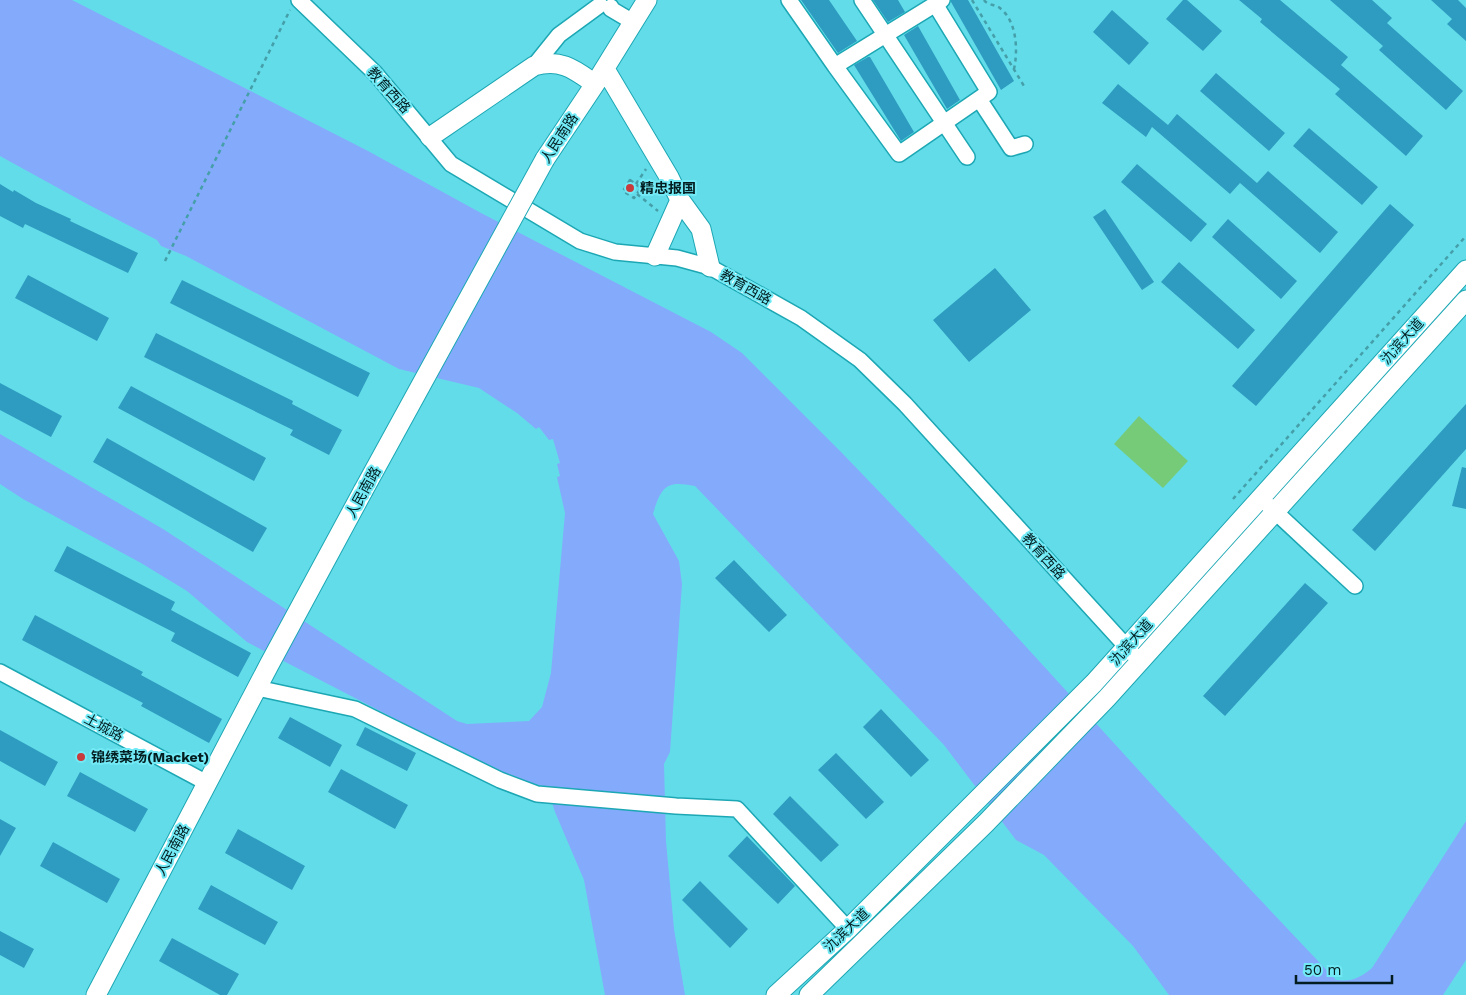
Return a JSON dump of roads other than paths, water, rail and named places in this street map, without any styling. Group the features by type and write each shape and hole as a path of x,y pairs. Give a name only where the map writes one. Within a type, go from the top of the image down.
{"main road":[{"name":"人民南路","path":"96,995 269,665 545,159 647,0"},
{"path":"430,137 534,66 547,62 600,76 669,177 680,200 702,229 710,267"},
{"path":"655,256 680,200"},
{"name":"氿滨大道","path":"776,995 848,929 1094,683 1466,270"},
{"name":"氿滨大道","path":"814,994 986,823 1107,698 1466,300"}],"street":[{"path":"789,0 835,66 899,154 989,92 931,3 835,66"},
{"path":"862,0 967,157"},
{"name":"教育西路","path":"295,4 375,73 451,164 580,241 615,252 677,258 710,267 801,318 860,360 932,432 1140,662"},
{"path":"534,66 559,35 603,5 633,22"},
{"path":"979,99 1011,148 1025,144"},
{"path":"1261,499 1355,586"},
{"name":"土城路","path":"0,672 207,782"},
{"path":"257,688 355,709 500,780 537,794 676,806 737,809 848,929"},
{"path":"793,978 814,994"}],"water":[{"path":"0,0 72,0 368,151 481,213 711,332 742,353 843,454 988,605 1164,798 1336,980 1355,978 1372,968 1466,821 1466,960 1443,995 1169,995 1133,946 1044,855 1016,840 944,745 695,486 678,484 666,487 662,491 653,514 679,561 682,584 670,752 664,764 666,841 674,929 685,995 605,995 584,880 555,812 547,787 474,762 247,642 187,591 141,563 23,499 0,484 0,434 163,529 457,721 467,724 529,721 542,707 551,673 565,513 557,477 560,476 557,464 560,463 553,439 549,440 539,427 536,429 517,413 479,388 399,369 186,256 161,246 157,240 0,156"}],"place":[{"name":"精忠报国","path":"630,188"},
{"name":"锦绣菜场(Macket)","path":"81,757"}]}
